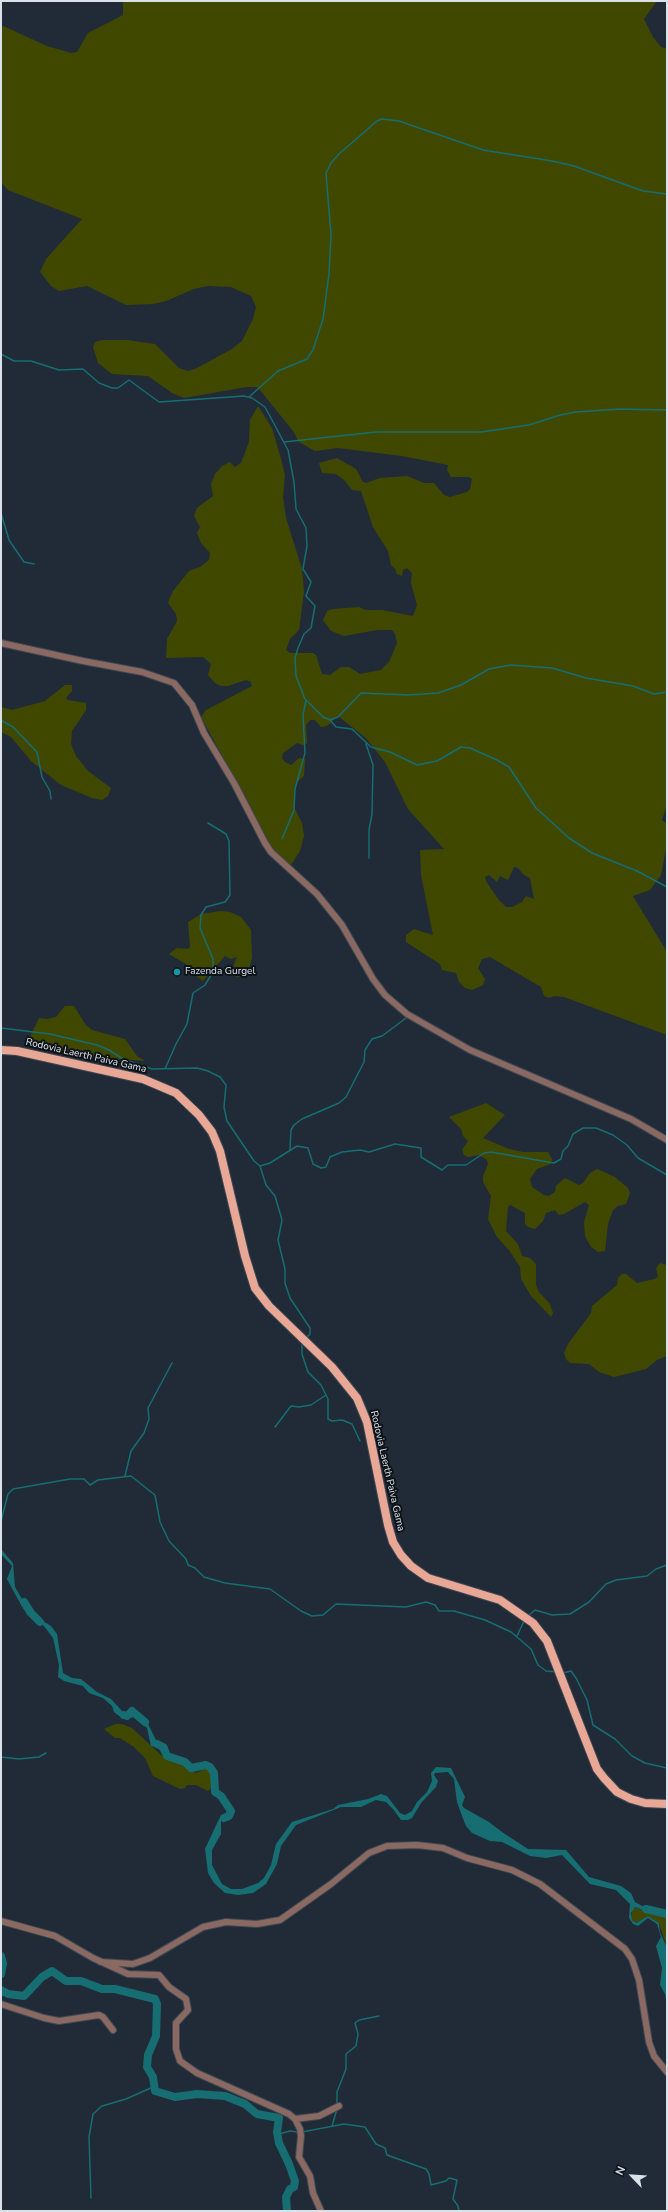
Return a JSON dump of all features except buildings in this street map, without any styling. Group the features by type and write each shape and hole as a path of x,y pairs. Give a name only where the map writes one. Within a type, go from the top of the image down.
{"main road":[{"name":"Rodovia Laerth Paiva Gama","path":"1,1050 17,1051 143,1079 176,1093 199,1115 212,1132 220,1151 245,1256 255,1288 269,1306 332,1367 357,1398 367,1422 388,1525 394,1542 401,1555 410,1566 428,1578 500,1600 533,1623 546,1641 597,1769 617,1792 631,1800 645,1803 667,1804"}],"street":[{"path":"1,643 142,672 174,683 192,706 204,733 234,783 265,843 272,852 317,894 350,937 372,980 385,995 407,1014 470,1050 631,1118 667,1140"},
{"path":"101,1962 133,1964 150,1958 203,1927 226,1922 256,1924 280,1920 331,1884 359,1860 387,1846 418,1845 443,1848 467,1858 512,1870 540,1884 572,1906 625,1949 632,1959 639,1980 649,2042 654,2056 667,2072"},
{"path":"1,1921 54,1936 101,1962 131,1975 159,1975 169,1987 186,1999 188,2010 176,2023 178,2057 184,2066 196,2073 290,2114 295,2119 300,2128 301,2136 299,2156 310,2176 313,2193 321,2211"},
{"path":"1,2004 54,2020 99,2015 103,2017 113,2030"},
{"path":"295,2119 319,2116 339,2106"}],"shaded area":[{"path":"123,1 657,1 644,19 653,37 661,47 667,49 667,805 662,820 667,824 667,844 661,875 650,890 633,896 667,952 667,1035 564,997 554,996 549,998 544,996 541,987 490,957 482,959 478,968 485,979 483,985 472,990 465,988 459,982 456,973 442,970 440,964 406,942 406,935 414,929 433,935 421,875 420,850 444,849 408,809 385,762 366,738 338,716 327,726 321,727 315,720 310,720 306,725 307,743 303,745 297,743 283,753 282,758 285,762 291,765 299,758 305,759 304,776 296,783 294,794 295,809 302,823 304,836 300,851 291,865 278,856 263,838 248,803 201,717 206,710 252,686 251,682 246,680 228,686 221,686 215,683 208,675 211,664 203,657 166,658 167,639 177,621 176,614 168,603 169,600 173,591 189,571 200,567 209,560 210,553 201,543 197,533 200,527 194,516 197,508 213,496 211,484 215,474 222,466 230,462 235,467 241,463 249,442 250,420 258,406 272,428 281,459 285,475 283,497 286,518 302,569 304,592 299,630 290,639 286,650 290,653 313,653 316,655 322,674 330,675 341,667 349,667 360,674 381,670 389,662 397,643 395,634 392,630 377,630 344,636 331,631 323,620 327,611 333,609 359,607 366,610 382,610 413,616 417,605 411,583 412,573 407,568 403,570 402,576 397,574 391,565 388,551 373,527 361,491 352,490 344,480 336,474 322,473 319,463 337,458 356,469 363,482 366,483 380,478 407,476 424,483 434,483 444,495 450,497 467,492 470,489 472,479 469,477 451,477 447,470 448,465 402,456 338,448 315,451 299,442 293,431 256,387 247,387 184,398 172,393 148,376 112,374 98,363 93,347 95,342 102,340 127,340 155,344 179,368 188,371 195,369 232,349 242,341 253,319 256,307 251,296 231,287 208,286 194,289 166,301 153,304 126,305 87,286 59,291 51,286 40,272 46,259 82,219 8,190 1,182 1,25 47,46 71,53 77,52 88,33 123,15","holes":["514,867 518,868 524,875 530,878 534,899 526,896 522,902 512,907 506,907 498,899 485,877 489,875 497,882 500,876 508,880"]},
{"path":"65,685 72,685 72,691 66,698 68,700 86,703 86,710 72,731 71,744 76,756 88,771 111,788 108,796 102,800 92,798 61,785 31,761 11,737 1,732 1,707 12,710 45,701"},
{"path":"221,911 230,912 241,917 251,930 252,958 249,969 242,976 236,977 233,967 237,957 231,959 225,956 203,981 192,973 186,964 169,954 177,948 188,949 190,947 188,922 201,914"},
{"path":"65,1006 74,1006 85,1024 92,1030 125,1039 137,1056 145,1061 119,1059 118,1063 28,1041 39,1018 47,1019 56,1017"},
{"path":"486,1103 505,1115 483,1138 509,1149 523,1152 548,1152 552,1159 551,1164 537,1169 530,1179 532,1187 544,1195 549,1196 555,1192 556,1186 565,1178 579,1185 583,1183 590,1173 597,1169 615,1177 628,1188 630,1193 626,1204 618,1206 613,1210 608,1224 605,1251 598,1252 591,1247 585,1236 584,1222 589,1205 585,1202 564,1214 559,1215 555,1210 546,1213 543,1221 535,1229 528,1227 525,1224 525,1213 510,1205 508,1207 506,1231 518,1244 522,1256 530,1258 536,1264 536,1285 539,1292 550,1304 553,1313 551,1317 531,1296 521,1279 520,1267 509,1250 497,1237 488,1219 491,1196 483,1182 483,1176 488,1164 487,1160 479,1155 468,1157 464,1155 462,1150 468,1141 463,1136 461,1129 449,1117"},
{"path":"660,1263 667,1265 667,1356 657,1360 646,1369 614,1377 599,1372 589,1364 570,1363 566,1359 564,1353 568,1344 591,1313 592,1306 617,1285 618,1278 622,1274 626,1274 637,1283 654,1279 658,1277 656,1268"},
{"path":"1,1549 13,1563 15,1587 30,1613 51,1626 57,1634 63,1673 72,1678 81,1679 97,1692 111,1699 124,1713 131,1712 141,1715 147,1722 156,1740 167,1745 169,1751 151,1746 147,1728 135,1717 123,1719 114,1712 112,1706 103,1698 89,1693 83,1686 64,1681 58,1677 59,1665 53,1638 44,1626 27,1614 16,1596 7,1579 12,1566 1,1554"},
{"path":"115,1724 122,1724 132,1728 161,1755 166,1758 183,1761 196,1773 207,1768 213,1781 212,1787 208,1791 196,1785 187,1785 185,1788 180,1789 153,1776 145,1758 134,1747 120,1738 115,1738 104,1729"},
{"path":"436,1767 451,1768 465,1797 462,1805 464,1808 489,1822 528,1849 566,1850 589,1877 621,1886 631,1893 635,1902 646,1908 654,1911 667,1911 667,1914 651,1913 635,1907 631,1913 632,1920 636,1923 648,1916 659,1923 660,1932 667,1948 667,2005 665,1994 660,1985 662,1968 656,1946 661,1937 657,1924 648,1918 638,1926 633,1924 629,1918 630,1904 616,1890 590,1884 562,1855 546,1858 530,1856 502,1842 490,1841 472,1833 466,1826 462,1816 457,1802 454,1779 448,1772 435,1773 434,1775 438,1781 436,1787 421,1803 412,1818 408,1820 401,1820 386,1802 376,1800 361,1807 341,1807 296,1825 281,1846 277,1864 266,1884 253,1893 238,1895 225,1893 214,1883 208,1873 205,1849 219,1819 226,1815 226,1812 231,1811 233,1814 229,1818 221,1821 221,1834 212,1850 212,1865 222,1884 231,1889 242,1889 258,1883 264,1878 271,1865 276,1844 292,1822 333,1809 338,1805 368,1799 381,1794 387,1796 400,1813 405,1815 412,1811 417,1802 427,1792 432,1781 431,1773"},
{"path":"633,1907 653,1913 667,1914 667,1948 659,1923 648,1916 635,1923 631,1918"}],"waterway":[{"path":"249,397 278,371 307,359 313,350 323,319 329,274 331,235 326,173 331,163 339,154 377,121 382,119 399,121 483,150 574,166 643,191 667,194"},
{"path":"1,354 14,361 31,361 59,370 83,369 99,383 112,388 118,388 129,380 159,402 244,396 252,398 265,407 288,450 294,482 296,509 306,528 307,546 303,569 311,582 306,596 315,606 311,628 304,634 295,658 296,676 305,699 323,717 330,720 338,717 361,693 408,695 438,693 461,685 489,669 511,665 552,668 586,678 633,686 654,694 667,692"},
{"path":"284,442 376,432 481,432 529,425 560,415 576,412 620,409 667,410"},
{"path":"1,513 9,540 24,562 34,564"},
{"path":"282,839 294,810 295,789 305,753 303,715 306,700"},
{"path":"1,720 13,727 37,752 42,777 50,791 51,799"},
{"path":"330,720 336,727 352,729 371,747 390,752 417,765 437,761 461,747 470,748 497,760 509,767 536,808 569,838 592,853 637,871 667,887"},
{"path":"366,744 373,765 372,814 369,830 369,858"},
{"path":"165,1069 187,1024 193,993 205,985 213,972 213,959 200,928 201,915 206,907 225,902 230,895 229,841 226,834 208,823"},
{"path":"290,1149 291,1130 294,1125 302,1119 339,1103 346,1097 364,1062 365,1050 372,1039 382,1036 406,1018"},
{"path":"1,1028 50,1034 97,1045 109,1050 123,1059 152,1069 197,1068 208,1071 220,1077 226,1085 224,1107 227,1121 254,1161 260,1166 266,1185 275,1196 282,1220 278,1240 285,1269 285,1283 290,1298 310,1328 310,1334 307,1337"},
{"path":"260,1166 270,1163 297,1146 308,1148 313,1164 321,1168 326,1167 330,1157 342,1152 360,1150 369,1152 395,1144 421,1148 421,1157 442,1170 448,1165 466,1165 484,1153 491,1152 554,1163 561,1159 563,1151 568,1146 573,1134 583,1128 596,1128 613,1135 627,1145 638,1158 667,1175"},
{"path":"302,1344 302,1354 308,1372 321,1385 328,1399 328,1419 332,1421 342,1420 352,1424 360,1441"},
{"path":"125,1476 131,1451 144,1433 149,1419 148,1408 172,1363"},
{"path":"275,1427 291,1406 299,1407 311,1405 326,1395"},
{"path":"1,1521 8,1494 13,1489 70,1479 84,1479 90,1485 98,1480 131,1476 155,1495 160,1522 169,1541 186,1559 188,1565 195,1568 204,1577 225,1583 270,1589 301,1611 312,1616 323,1615 336,1604 406,1607 426,1602 435,1605 439,1611 454,1611 485,1620 511,1632 531,1649 538,1665 546,1671 557,1672"},
{"path":"1,1522 1,1527"},
{"path":"527,1617 535,1610 552,1615 570,1614 589,1602 606,1584 616,1580 647,1576 656,1569 667,1565"},
{"path":"24,1602 31,1613 40,1622"},
{"path":"517,1636 524,1621"},
{"path":"563,1673 571,1671 576,1678 587,1700 593,1725 615,1739 632,1756 645,1763 667,1768"},
{"path":"124,1715 127,1716 132,1711 145,1722"},
{"path":"157,1744 163,1747 167,1756 185,1762 191,1768 206,1765 210,1767 214,1773 215,1792 221,1796 231,1811 229,1816 224,1818"},
{"path":"1,1757 19,1759 39,1757 46,1753"},
{"path":"646,1909 667,1914"},
{"path":"1,1956 3,1963 1,1974"},
{"path":"1,1990 8,1994 24,1996 42,1977 52,1971 66,1981 81,1981 102,1989 115,1989 155,1999 157,2004 156,2036 148,2055 147,2067 153,2077 155,2091 175,2097 197,2094 225,2096 245,2104 257,2114 279,2118 277,2132 279,2143 295,2181 294,2187 290,2189 286,2197 287,2211"},
{"path":"1,1997 4,1992"},
{"path":"337,2105 337,2092 346,2069 346,2054 356,2046 358,2034 355,2023 359,2020 379,2016"},
{"path":"91,2198 89,2137 93,2114 102,2106 126,2099 153,2087"},
{"path":"332,2126 337,2109"},
{"path":"302,2132 344,2124 365,2127 376,2144 385,2148 387,2155 426,2169 429,2174 431,2185 446,2181 449,2178 457,2180 453,2199 458,2206 459,2211"},
{"path":"279,2134 290,2131 298,2132"}],"place":[{"name":"Fazenda Gurgel","path":"177,972"}]}
